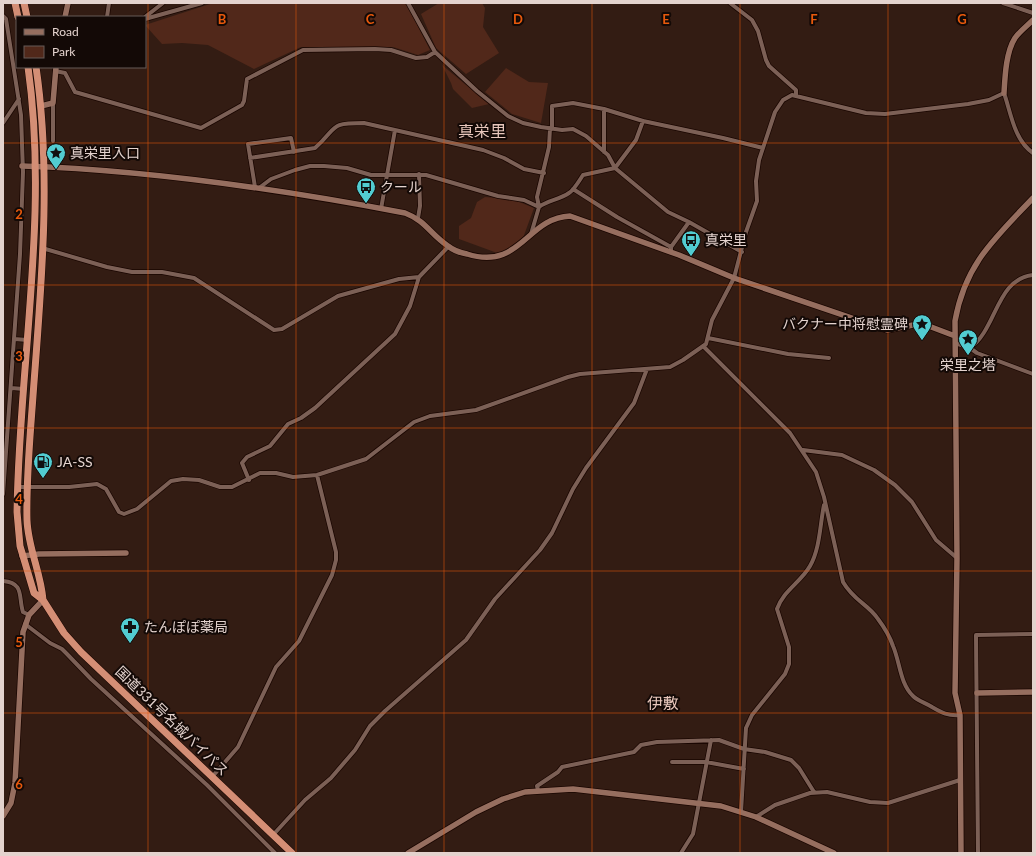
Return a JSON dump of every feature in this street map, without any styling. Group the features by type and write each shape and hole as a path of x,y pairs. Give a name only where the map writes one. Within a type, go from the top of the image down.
{"highway":[{"path":"15,3 18,16"},
{"path":"24,3 27,16"},
{"name":"国道331号名城バイパス","path":"28,68 33,101 36,166 28,340 17,487 18,534 22,556 34,593 43,600 60,628 72,642 292,853"},
{"path":"36,68 41,106 44,166 42,248 27,487 27,521 32,554 41,585 43,600"}],"street":[{"path":"65,16 68,3"},
{"path":"107,16 109,3"},
{"path":"146,17 163,3"},
{"path":"146,18 202,3"},
{"path":"408,3 435,52 471,87 508,116 524,124 551,128 573,129 586,136 608,155 615,168 668,212 742,252"},
{"path":"730,3 752,20 758,31 769,66 796,90 796,96"},
{"path":"1003,3 1033,14"},
{"path":"3,16 6,19 19,99 22,166 20,254 3,494"},
{"path":"1033,20 1020,32 1013,42 1008,60 1004,93 1016,130 1025,146 1033,152"},
{"path":"53,141 55,69 65,73 75,92 201,128 242,105 244,101 247,79 303,50 391,50 416,58 426,57 435,52"},
{"path":"17,487 69,488 97,484 106,489 119,512 124,514 138,509 172,481 183,479 199,480 220,487 232,487 260,473 276,473 293,477 317,475 366,459 414,422 430,416 476,410 568,376 670,367 704,347 708,338 716,310 734,278 746,232 757,201 756,174 763,148 777,107 788,97 796,96 866,112 885,114 968,104 989,100 1004,93"},
{"path":"3,123 19,99"},
{"path":"41,106 53,103"},
{"path":"531,234 539,207 537,197 544,173 549,147 552,106 573,103 604,109 643,122 723,138 763,148"},
{"path":"604,109 604,152"},
{"path":"539,207 544,203 558,199 570,193 583,175 615,168 636,140 643,122"},
{"path":"250,158 315,148 334,126 339,124 364,123 483,150 504,158 524,169 544,173"},
{"path":"381,209 395,130"},
{"path":"257,187 248,144 276,138 290,138 294,152"},
{"path":"22,166 44,166 257,187 405,213 418,218 448,247 478,257 499,257 508,253 531,234 554,219 570,216 671,250 734,278 887,330 913,325 926,325 955,336"},
{"path":"257,187 271,179 310,166 347,168 371,175 419,174 468,186 498,196 518,198 539,207"},
{"path":"418,218 420,206 419,174"},
{"path":"573,189 671,250"},
{"path":"961,853 960,715 955,693 957,558 955,336 960,295 973,266 987,248 1033,198"},
{"path":"671,250 688,222"},
{"path":"248,480 242,463 245,458 270,446 288,424 301,418 315,408 396,334 410,306 419,277 448,247"},
{"path":"42,248 107,267 132,272 168,273 194,278 274,330 282,329 338,296 399,280 419,277"},
{"path":"970,348 982,339 1005,293 1013,283 1022,277 1033,275"},
{"path":"708,338 788,354 829,358"},
{"path":"14,339 28,340"},
{"path":"955,343 1033,374"},
{"path":"704,347 790,433 803,450 820,482 843,582 849,592 870,610 881,623 893,645 904,682 908,690 914,697 938,712 949,716 960,715"},
{"path":"273,835 305,800 331,778 355,750 370,726 466,640 495,599 540,550 552,533 573,489 586,468 634,403 647,369"},
{"path":"11,388 24,389"},
{"path":"803,450 842,455 874,470 896,485 912,502 933,535 957,558"},
{"path":"212,777 238,747 276,667 298,641 332,575 336,560 336,552 317,475"},
{"path":"741,812 746,728 752,715 785,674 789,664 789,647 777,610 786,593 806,572 812,562 825,503"},
{"path":"22,556 32,554 126,553"},
{"path":"3,581 15,584 18,587 23,612 29,615"},
{"path":"3,816 11,803 15,783 23,632 29,615 43,600"},
{"path":"25,624 68,654 102,689 181,761 275,853"},
{"path":"978,853 976,635 1033,634"},
{"path":"977,693 1033,692"},
{"path":"681,853 693,834 711,740"},
{"path":"538,790 537,786 558,772 562,767 634,752 641,745 657,742 719,740 744,749 765,752 791,760 799,768 814,792"},
{"path":"181,761 188,754"},
{"path":"672,762 706,762 744,769"},
{"path":"756,817 775,806 814,792 827,792 870,802 888,804 960,780"},
{"path":"408,853 490,805 525,792 573,789 721,806 756,817 834,853"}],"green space":[{"path":"213,3 406,3 430,50 418,55 393,47 301,47 254,69 208,45 182,43 162,44 146,25"},
{"path":"439,3 482,3 485,8 483,27 499,53 466,74 436,48 421,14"},
{"path":"442,65 489,104 472,108 453,89"},
{"path":"506,68 529,82 548,83 541,123 512,114 485,92"},
{"path":"485,197 512,199 534,208 523,238 500,254 459,239 459,226 471,218 477,202"}],"place":[{"name":"真栄里入口","path":"56,170"},
{"name":"クール","path":"366,204"},
{"name":"真栄里","path":"691,257"},
{"name":"バクナー中将慰霊碑","path":"922,341"},
{"name":"栄里之塔","path":"968,356"},
{"name":"JA-SS","path":"43,479"},
{"name":"たんぽぽ薬局","path":"130,644"}],"district":[{"name":"真栄里","path":"482,131"},
{"name":"伊敷","path":"663,703"}]}
